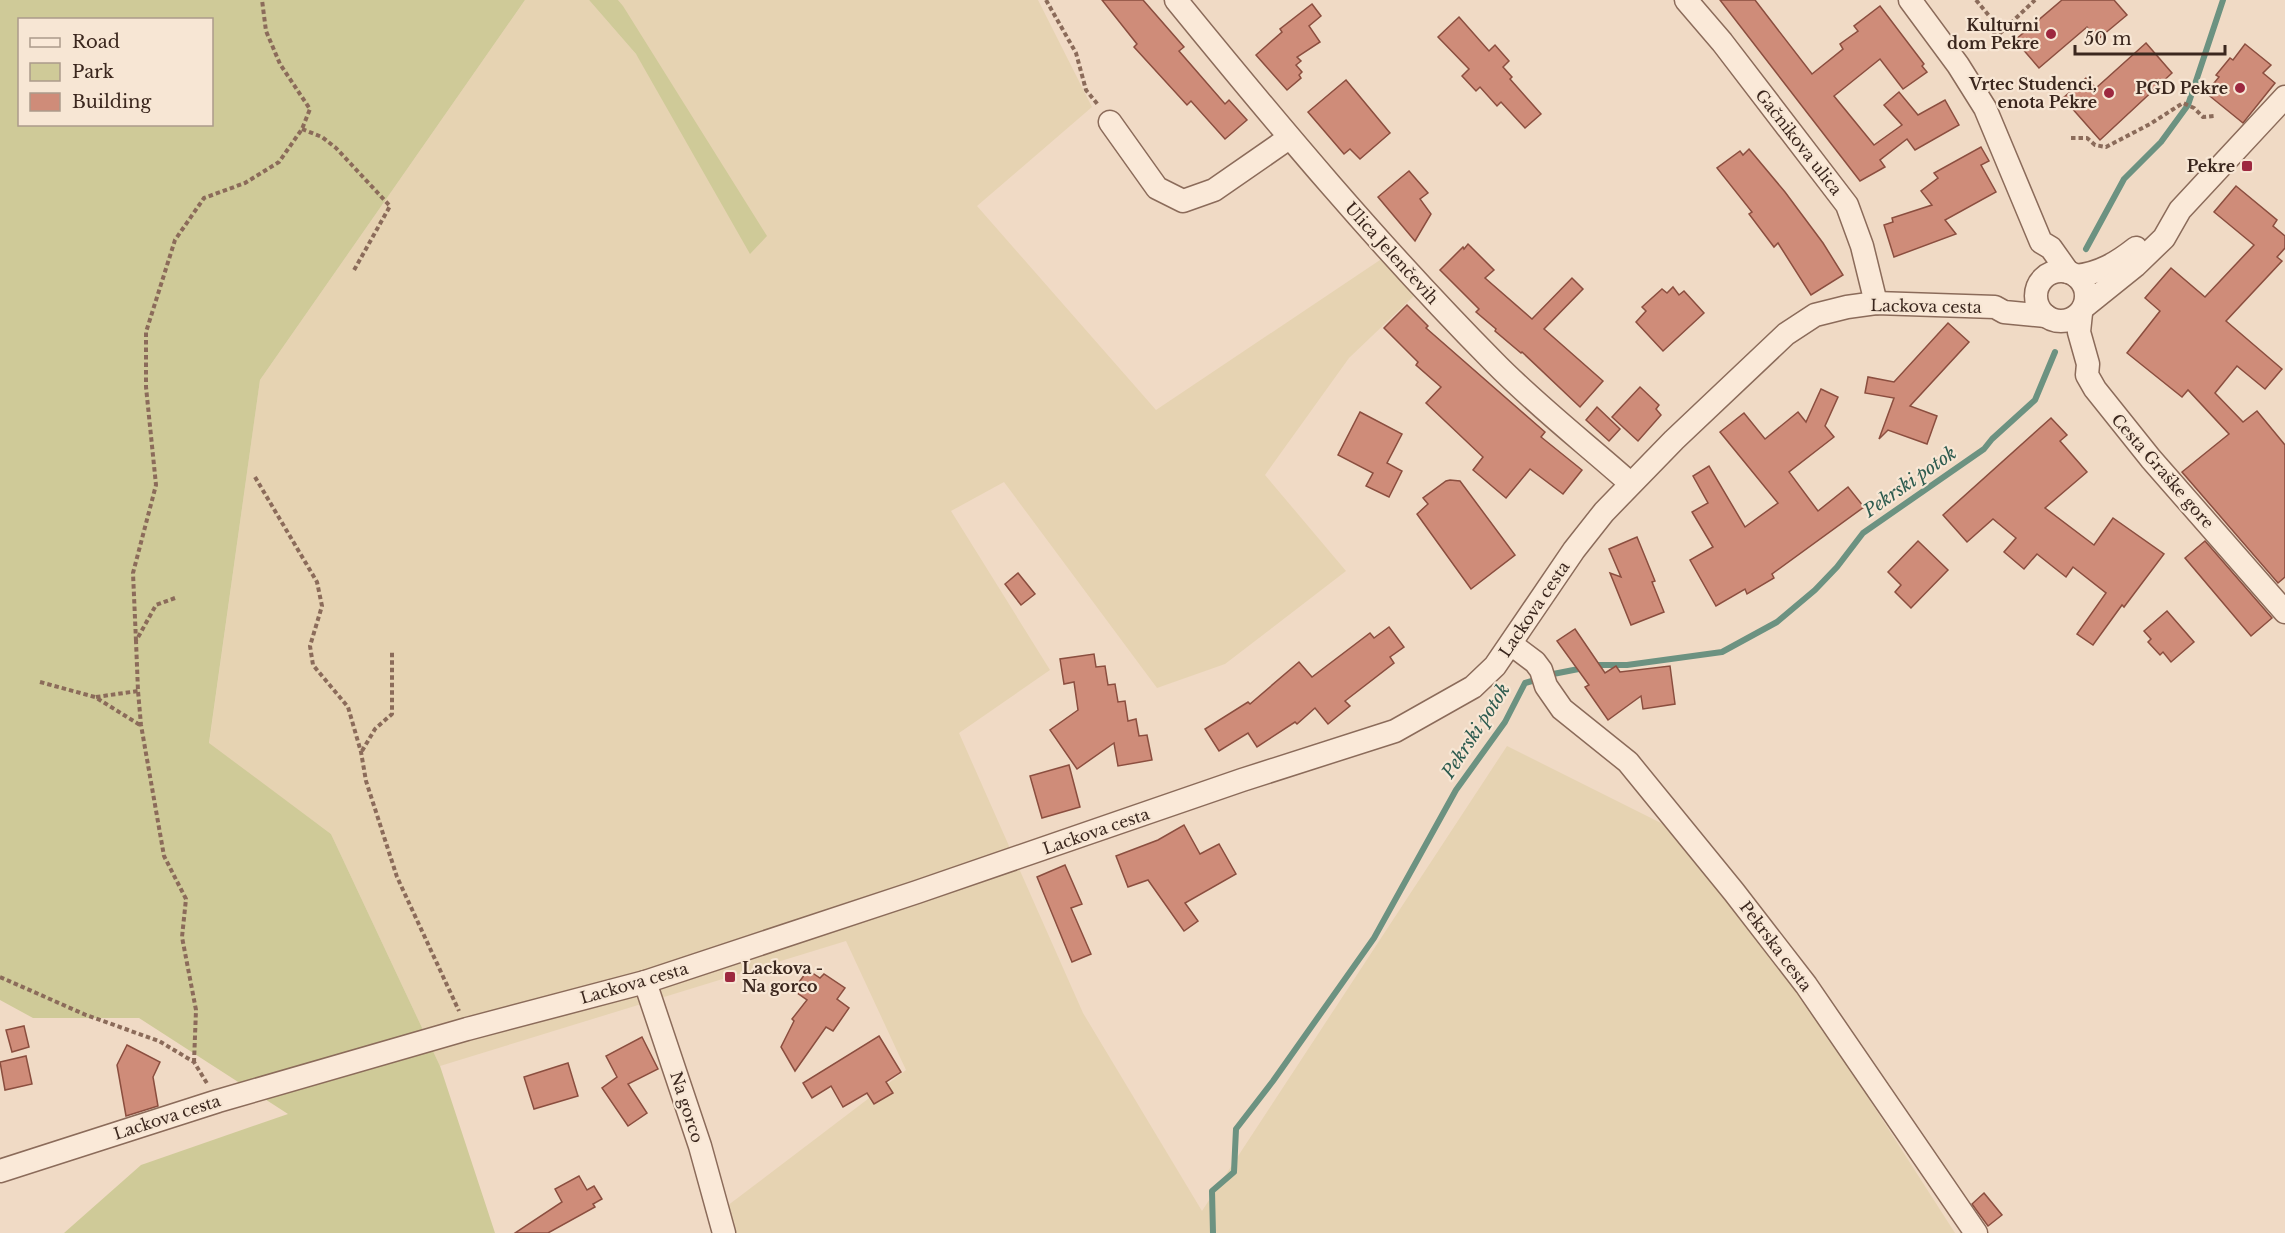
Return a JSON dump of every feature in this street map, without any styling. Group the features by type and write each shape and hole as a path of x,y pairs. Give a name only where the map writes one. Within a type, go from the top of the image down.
{"street":[{"name":"Ulica Jelenčevih","path":"1176,0 1289,138 1389,252 1496,364 1630,483"},
{"name":"Gačnikova ulica","path":"1686,0 1722,42 1847,205 1862,246 1876,303"},
{"path":"1910,0 1958,65 1985,108 2041,242 2039,285 2036,298 2038,307 2051,318 2070,345 2079,368 2087,375"},
{"path":"1995,307 2039,285 2050,273 2092,273 2117,263 2180,210 2285,97"},
{"path":"1110,122 1157,188 1183,201 1214,190 1289,138"},
{"path":"2051,318 2071,319 2083,310 2164,238 2180,210"},
{"path":"2041,242 2050,248 2083,286 2086,297 2083,310"},
{"name":"Lackova cesta","path":"0,1170 218,1101 467,1029 645,982 1395,730 1473,687 1495,666 1574,550 1630,483 1786,334 1815,315 1876,303 1995,307 2004,312 2051,318"},
{"name":"Cesta Graške gore","path":"2083,310 2079,332 2088,364 2087,375 2099,396 2285,612"},
{"name":"Pekrska cesta","path":"1511,644 1535,662 1562,709 1628,762 1741,901 1806,985 1976,1233"},
{"name":"Na gorco","path":"645,982 700,1146 724,1233"}],"path":[{"path":"194,1062 196,1010 182,937 186,899 164,856 141,725 138,691 134,573 156,485 146,387 147,332 175,240 204,198 245,183 279,162 302,129 310,109 280,64 266,31 262,0"},
{"path":"1047,0 1076,53 1086,90 1110,122"},
{"path":"1976,0 1995,23 1994,39 2035,0"},
{"path":"2071,138 2087,138 2095,146 2106,147 2150,124 2183,103 2194,108 2203,117 2214,116"},
{"path":"302,129 321,137 336,148 390,206 353,272"},
{"path":"255,477 316,582 322,606 310,646 313,665 348,707 361,752 366,781 397,877 467,1029"},
{"path":"136,641 156,605 175,598"},
{"path":"361,752 375,729 392,714 392,651"},
{"path":"40,682 95,697 141,725"},
{"path":"95,697 138,691"},
{"path":"0,977 86,1015 159,1041 194,1062 218,1101"}],"shaded area":[{"path":"525,0 589,0 636,54 766,236 618,0 1038,0 1092,107 977,206 1156,410 1383,258 1416,294 1349,358 1265,475 1346,571 1225,664 1157,688 1004,482 951,511 1050,670 959,733 1083,1013 1202,1211 1507,746 1707,846 1955,1233 736,1233 727,1206 906,1070 846,941 440,1066 331,834 209,744 260,380"}],"green space":[{"path":"0,0 525,0 260,380 209,743 331,834 440,1066 495,1233 64,1233 141,1165 288,1114 139,1018 33,1018 0,1000"},
{"path":"589,0 618,0 623,6 767,236 750,254 636,54"}],"building":[{"path":"1102,0 1143,0 1184,47 1179,51 1225,104 1229,100 1247,120 1225,139 1191,101 1187,105 1134,47 1137,44"},
{"path":"1720,0 1755,0 1812,74 1843,49 1840,44 1858,31 1854,26 1880,6 1924,64 1922,66 1927,72 1903,89 1880,59 1834,96 1874,145 1902,125 1884,105 1899,92 1918,115 1945,100 1959,125 1915,150 1907,139 1880,160 1885,167 1860,181"},
{"name":"Kulturni dom Pekre","path":"2062,0 2114,0 2127,15 2097,40 2087,27 2039,68 2015,40"},
{"path":"1312,4 1321,16 1309,26 1320,42 1297,57 1301,61 1296,65 1302,72 1299,75 1301,78 1287,90 1256,55 1282,32 1280,29"},
{"path":"1459,17 1489,51 1495,45 1509,61 1503,67 1512,77 1510,79 1541,114 1525,128 1501,102 1497,106 1480,87 1476,91 1462,76 1469,69 1438,37"},
{"name":"Vrtec Studenci, enota Pekre","path":"2146,43 2172,73 2100,140 2063,98 2086,78 2096,88"},
{"name":"PGD Pekre","path":"2245,44 2271,65 2263,73 2275,83 2243,123 2206,93 2219,77 2216,75 2230,58 2233,60"},
{"path":"1346,80 1390,133 1360,159 1350,149 1344,154 1308,112"},
{"path":"1981,147 1989,161 1981,165 1996,192 1945,220 1956,234 1894,257 1884,225 1893,222 1892,218 1932,205 1921,191 1938,178 1934,173"},
{"path":"1749,149 1785,192 1823,243 1843,275 1811,295 1778,243 1774,247 1749,214 1752,212 1717,168 1740,151 1743,155"},
{"path":"1409,171 1428,193 1420,199 1431,214 1415,241 1378,197"},
{"path":"2236,186 2277,220 2273,226 2285,236 2285,248 2277,257 2282,261 2226,321 2282,369 2265,389 2237,366 2215,393 2243,422 2257,411 2285,445 2285,577 2278,583 2182,472 2229,434 2188,390 2182,397 2127,353 2160,311 2145,298 2171,268 2205,297 2254,245 2214,212"},
{"path":"1468,244 1494,270 1485,278 1532,319 1572,278 1583,289 1544,329 1603,381 1580,407 1522,352 1495,331 1496,329 1476,312 1479,309 1440,270"},
{"path":"1673,287 1679,295 1684,291 1704,313 1663,351 1636,322 1646,311 1642,307 1662,289 1667,293"},
{"path":"1407,305 1428,326 1426,328 1545,432 1541,437 1582,470 1563,494 1530,469 1506,498 1473,470 1483,457 1426,403 1441,387 1416,365 1418,362 1384,328"},
{"path":"1948,323 1969,342 1910,406 1937,416 1927,444 1888,430 1879,439 1894,398 1865,393 1868,377 1894,382"},
{"path":"1640,387 1659,405 1656,409 1661,415 1638,441 1612,417"},
{"path":"1821,389 1838,397 1825,426 1834,437 1789,472 1818,511 1848,487 1864,507 1772,574 1774,578 1747,594 1745,589 1716,606 1690,560 1713,547 1692,512 1708,503 1693,476 1709,466 1745,527 1778,503 1720,432 1744,413 1765,439 1798,412 1806,422"},
{"path":"1597,407 1620,429 1609,441 1586,420"},
{"path":"1360,412 1402,434 1387,463 1402,471 1389,497 1366,486 1373,473 1338,455"},
{"path":"2051,418 2067,435 2060,441 2087,472 2045,508 2094,545 2113,518 2164,554 2093,645 2077,634 2106,593 2073,567 2066,577 2037,554 2024,569 2004,552 2016,538 1993,519 1967,542 1943,515"},
{"path":"1450,480 1460,481 1515,555 1471,589 1417,514 1428,504 1423,498"},
{"path":"1637,537 1655,581 1652,582 1664,612 1631,625 1610,573 1621,577 1609,549"},
{"path":"1918,541 1948,570 1911,608 1895,592 1901,585 1888,572"},
{"path":"2205,541 2272,618 2251,636 2185,558"},
{"path":"1018,573 1035,594 1021,605 1005,584"},
{"path":"2167,611 2194,642 2171,662 2163,652 2160,655 2148,642 2151,639 2144,631"},
{"path":"1389,627 1404,647 1390,657 1394,663 1345,701 1350,706 1328,724 1315,708 1297,724 1295,722 1257,747 1248,733 1219,751 1205,729 1248,702 1250,704 1299,662 1312,677 1370,633 1374,638"},
{"path":"1575,629 1605,673 1616,666 1620,672 1670,666 1675,704 1643,709 1641,696 1608,720 1585,687 1589,685 1557,641"},
{"path":"1094,654 1096,667 1105,666 1108,685 1115,684 1118,702 1125,701 1128,721 1136,719 1139,736 1147,735 1152,760 1118,766 1114,743 1077,769 1050,730 1078,710 1074,682 1064,684 1060,659"},
{"path":"1069,765 1080,807 1042,818 1030,776"},
{"path":"1184,825 1200,854 1219,844 1236,874 1185,903 1198,921 1184,931 1148,880 1128,887 1116,856 1158,840"},
{"path":"1065,865 1082,904 1071,908 1091,954 1072,962 1037,877"},
{"path":"808,970 820,978 824,974 845,988 837,999 849,1008 833,1031 826,1027 795,1071 781,1047 794,1021 792,1019 807,1000 793,990"},
{"path":"24,1026 29,1047 12,1052 6,1030"},
{"path":"879,1036 901,1072 886,1082 893,1093 874,1104 867,1093 843,1107 831,1086 812,1098 803,1083"},
{"path":"642,1037 658,1069 628,1084 647,1113 628,1126 602,1088 617,1077 606,1056"},
{"path":"127,1045 160,1062 153,1077 158,1106 126,1116 117,1065"},
{"path":"26,1056 32,1084 5,1090 0,1062"},
{"path":"568,1063 578,1096 534,1109 524,1077"},
{"path":"579,1176 587,1190 594,1186 602,1199 593,1204 595,1207 548,1233 515,1233 562,1202 555,1189"},
{"path":"1984,1193 2002,1215 1988,1226 1972,1204"}],"waterway":[{"path":"2086,249 2124,179 2161,142 2188,105 2223,0"},
{"name":"Pekrski potok","path":"1548,675 1599,665 1627,665 1722,652 1777,622 1815,590 1837,567 1863,533 1984,449 2035,400 2055,352"},
{"name":"Pekrski potok","path":"1213,1233 1212,1191 1234,1172 1236,1129 1273,1081 1374,938 1456,790 1505,722 1525,683 1539,679"}],"place":[{"name":"Kulturni dom Pekre","path":"2051,34"},
{"name":"PGD Pekre","path":"2240,88"},
{"name":"Vrtec Studenci, enota Pekre","path":"2109,93"},
{"name":"Pekre","path":"2247,166"},
{"name":"Lackova - Na gorco","path":"730,977"}]}
